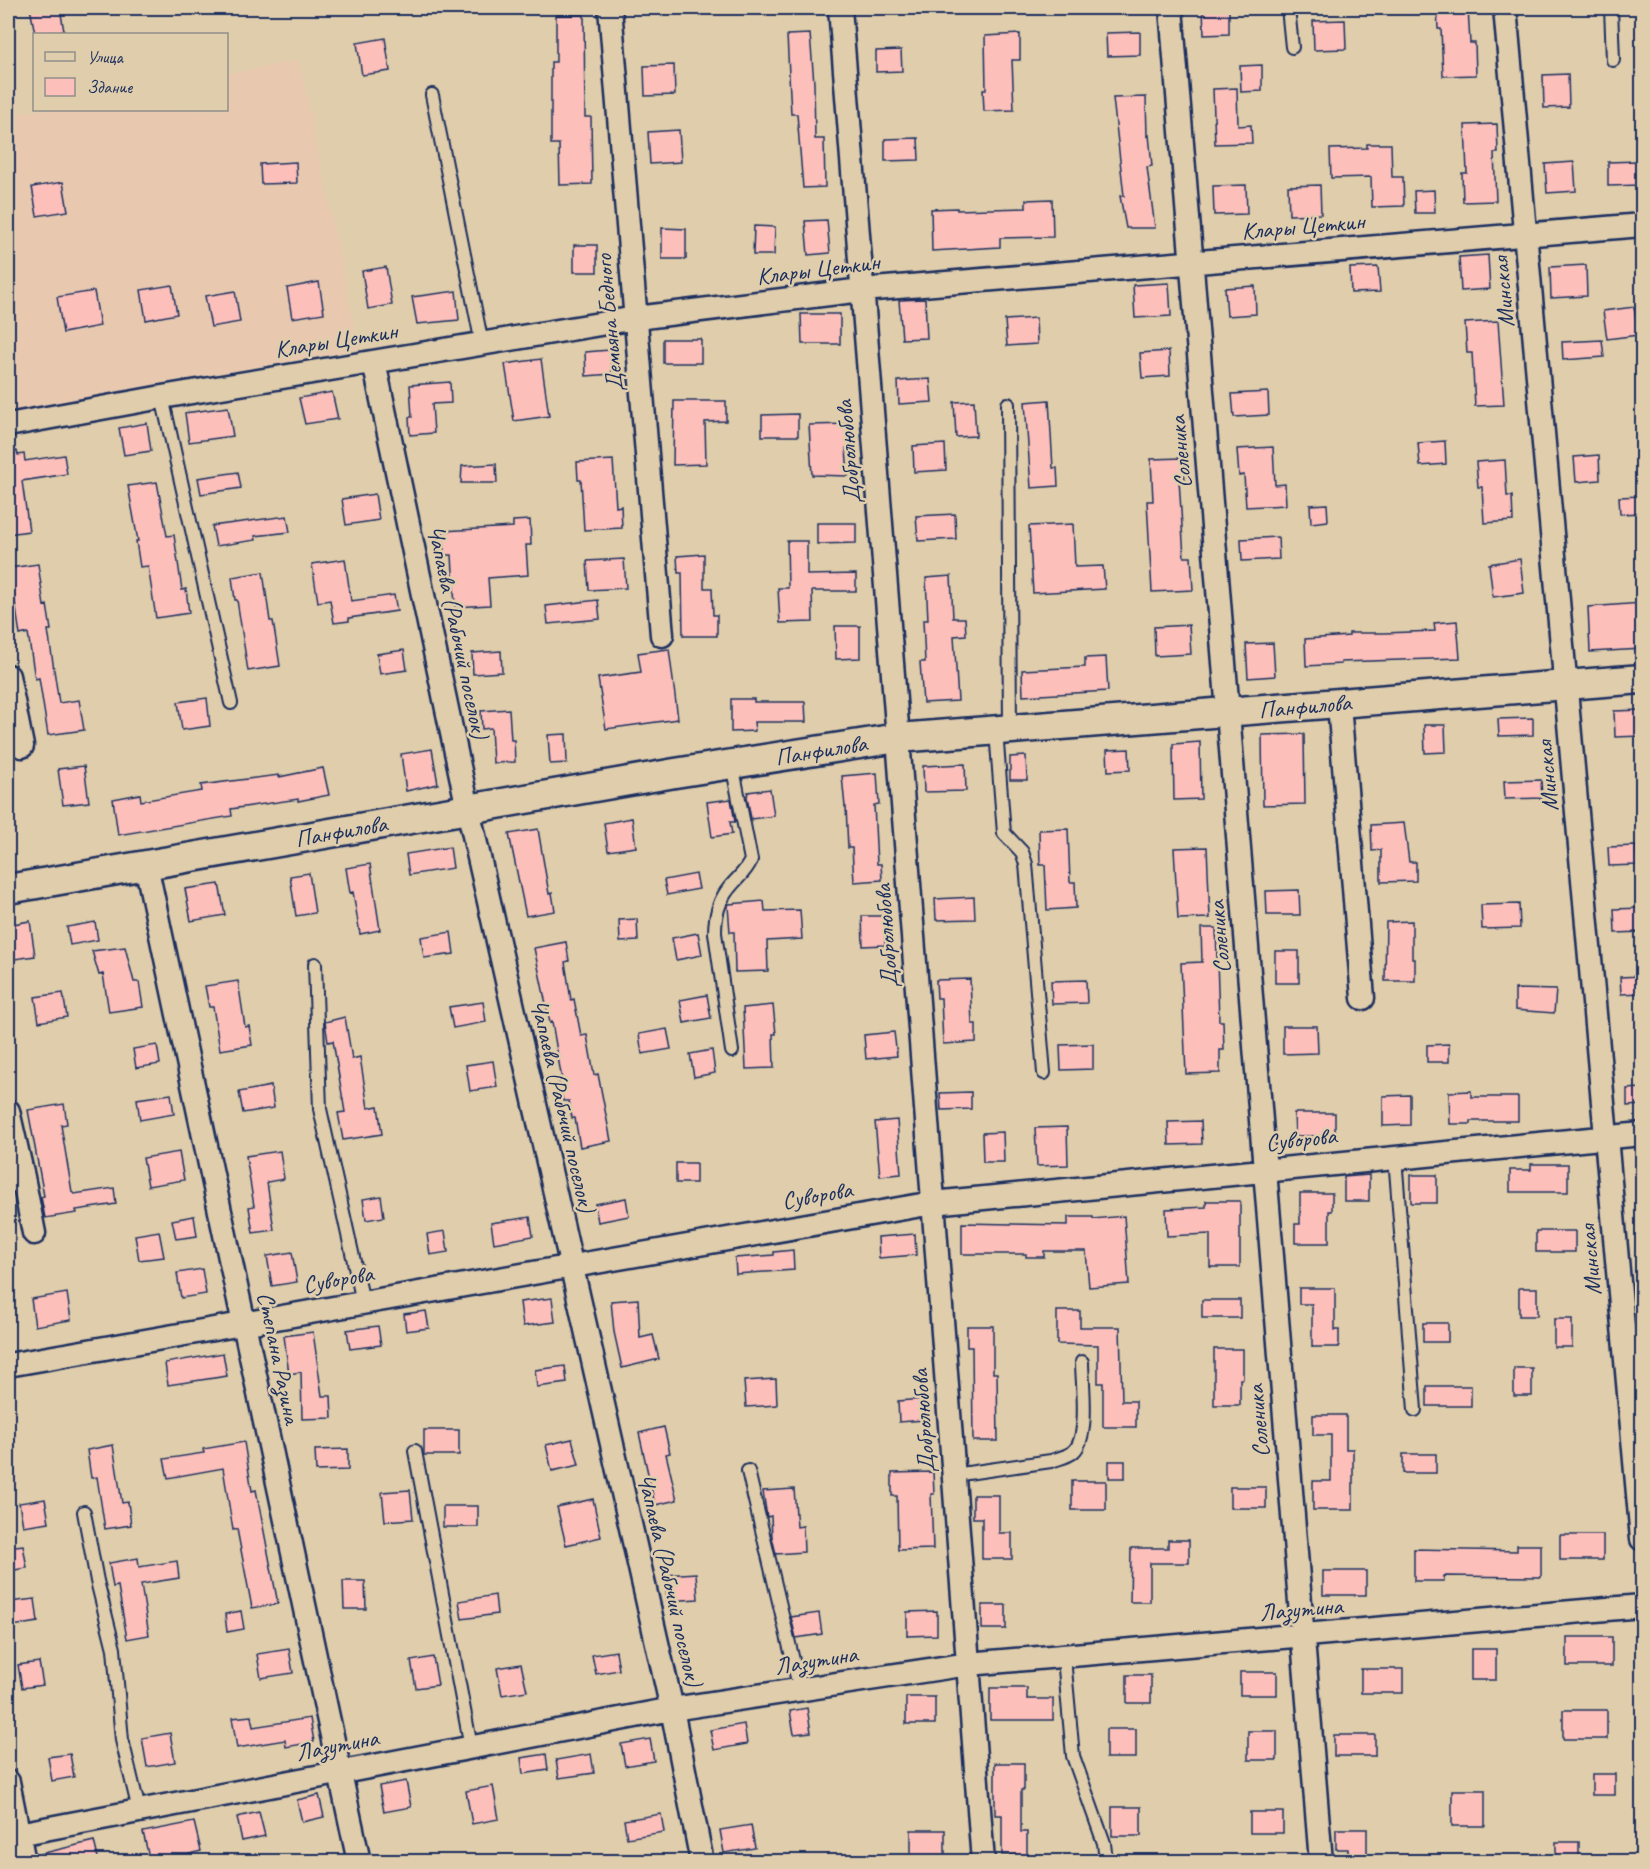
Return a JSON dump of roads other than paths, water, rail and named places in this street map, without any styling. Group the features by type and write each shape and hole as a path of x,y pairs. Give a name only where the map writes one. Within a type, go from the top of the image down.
{"street":[{"name":"Демьяна Бедного","path":"609,8 662,634"},
{"name":"Добролюбова","path":"840,8 983,1862"},
{"name":"Соленика","path":"1171,8 1321,1862"},
{"name":"Минская","path":"1505,8 1642,1539"},
{"name":"Клары Цеткин","path":"8,425 636,318 862,290 1642,225"},
{"name":"Чапаева (Рабочий поселок)","path":"374,362 468,809 672,1709 702,1862"},
{"path":"8,676 22,746"},
{"name":"Панфилова","path":"8,889 732,764 898,738 1642,680"},
{"path":"1339,704 1363,998"},
{"name":"Степана Разина","path":"146,865 359,1862"},
{"path":"8,1112 15,1179 34,1233"},
{"name":"Суворова","path":"8,1365 933,1203 1642,1134"},
{"name":"Лазутина","path":"13,1834 672,1709 968,1664 1064,1658 1642,1606"},
{"path":"8,1782 13,1834 24,1862"}],"lane":[{"path":"1288,8 1292,47"},
{"path":"1611,8 1613,60"},
{"path":"432,95 482,344"},
{"path":"162,397 231,703"},
{"path":"1008,404 1003,730 1004,833 1022,852 1026,864 1044,1073"},
{"path":"732,764 751,860 747,869 728,889 718,906 715,919 732,1051"},
{"path":"315,964 321,1109 363,1302"},
{"path":"1395,1157 1415,1410"},
{"path":"954,1475 1051,1461 1075,1451 1082,1440 1082,1362"},
{"path":"415,1451 471,1747"},
{"path":"748,1471 800,1690"},
{"path":"84,1512 97,1581 114,1649 122,1740 139,1810"},
{"path":"1064,1658 1073,1756 1104,1843 1106,1862"}]}
